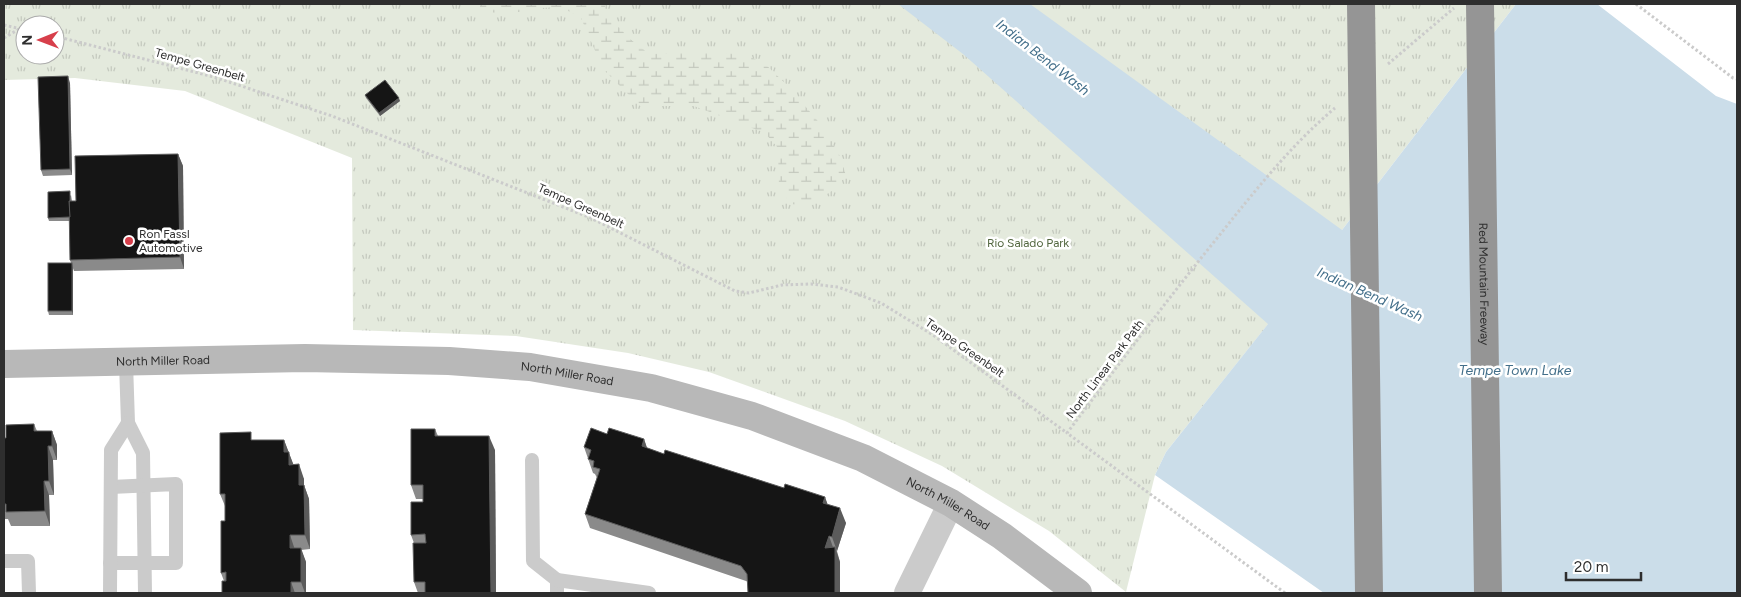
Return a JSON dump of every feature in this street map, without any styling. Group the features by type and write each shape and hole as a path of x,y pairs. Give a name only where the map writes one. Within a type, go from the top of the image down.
{"highway":[{"path":"1361,4 1369,593"},
{"name":"Red Mountain Freeway","path":"1481,6 1488,593"}],"street":[{"name":"North Miller Road","path":"4,364 314,358 448,361 539,369 651,388 752,416 863,458 952,503 1002,536 1078,593"},
{"path":"908,593 952,503"}],"lane":[{"path":"126,363 128,423 143,453 145,593"},
{"path":"110,593 110,450 128,423"},
{"path":"532,460 533,561 557,587 649,593"},
{"path":"110,563 176,563 176,484 111,487"},
{"path":"4,561 28,561 29,593"}],"path":[{"path":"1636,4 1737,80"},
{"path":"4,38 15,32"},
{"name":"Tempe Greenbelt","path":"65,39 214,77 340,119 591,218 735,290 749,293 782,286 811,284 838,287 881,303 933,335 1067,433"},
{"name":"North Linear Park Path","path":"1268,175 1198,262 1067,433 1285,593"}],"green space":[{"name":"Rio Salado Park","path":"4,4 1516,4 1312,269 1166,452 1155,475 1126,592 1049,531 942,466 845,421 709,372 628,353 516,336 353,330 352,158 185,91 75,78 4,80"},
{"path":"480,4 605,4 605,12 630,39 649,54 715,52 747,55 766,65 788,86 822,126 841,158 846,176 830,192 810,206 791,204 779,188 778,148 765,133 694,106 640,106 603,69 581,18 561,7 507,14 480,11"}],"water":[{"name":"Tempe Town Lake","path":"898,4 1030,4 1342,230 1516,4 1597,4 1716,96 1737,104 1737,593 1324,593 1155,475 1166,452 1268,324 963,54"}],"building":[{"path":"68,76 70,169 41,170 38,77"},
{"path":"385,80 399,98 379,113 365,95"},
{"name":"Ron Fassl Automotive","path":"178,154 180,257 70,260 69,201 76,201 75,156"},
{"path":"70,191 70,217 48,218 48,192"},
{"path":"48,263 72,263 72,311 48,311"},
{"path":"34,424 34,431 52,431 52,446 48,446 49,481 44,481 45,511 6,512 6,504 4,504 4,438 6,438 6,425"},
{"path":"591,428 607,434 609,428 644,439 642,446 664,454 665,450 784,488 785,484 825,497 823,503 840,508 832,537 829,536 825,548 835,547 835,593 748,593 747,574 741,566 585,514 600,469 593,467 594,461 588,459 591,450 584,447"},
{"path":"411,429 435,429 435,436 489,436 491,593 425,593 425,582 414,582 413,543 426,543 425,534 411,535 411,502 423,502 423,485 411,485"},
{"path":"251,432 251,440 284,440 284,452 289,452 289,465 299,464 299,485 304,485 305,535 290,535 290,548 301,548 301,582 291,582 291,593 222,593 222,581 226,581 226,572 221,573 221,521 225,521 225,494 220,494 220,433"}],"place":[{"name":"Ron Fassl Automotive","path":"129,241"}],"water label":[{"name":"Indian Bend Wash","path":"1043,57"},
{"name":"Indian Bend Wash","path":"1370,294"}]}
